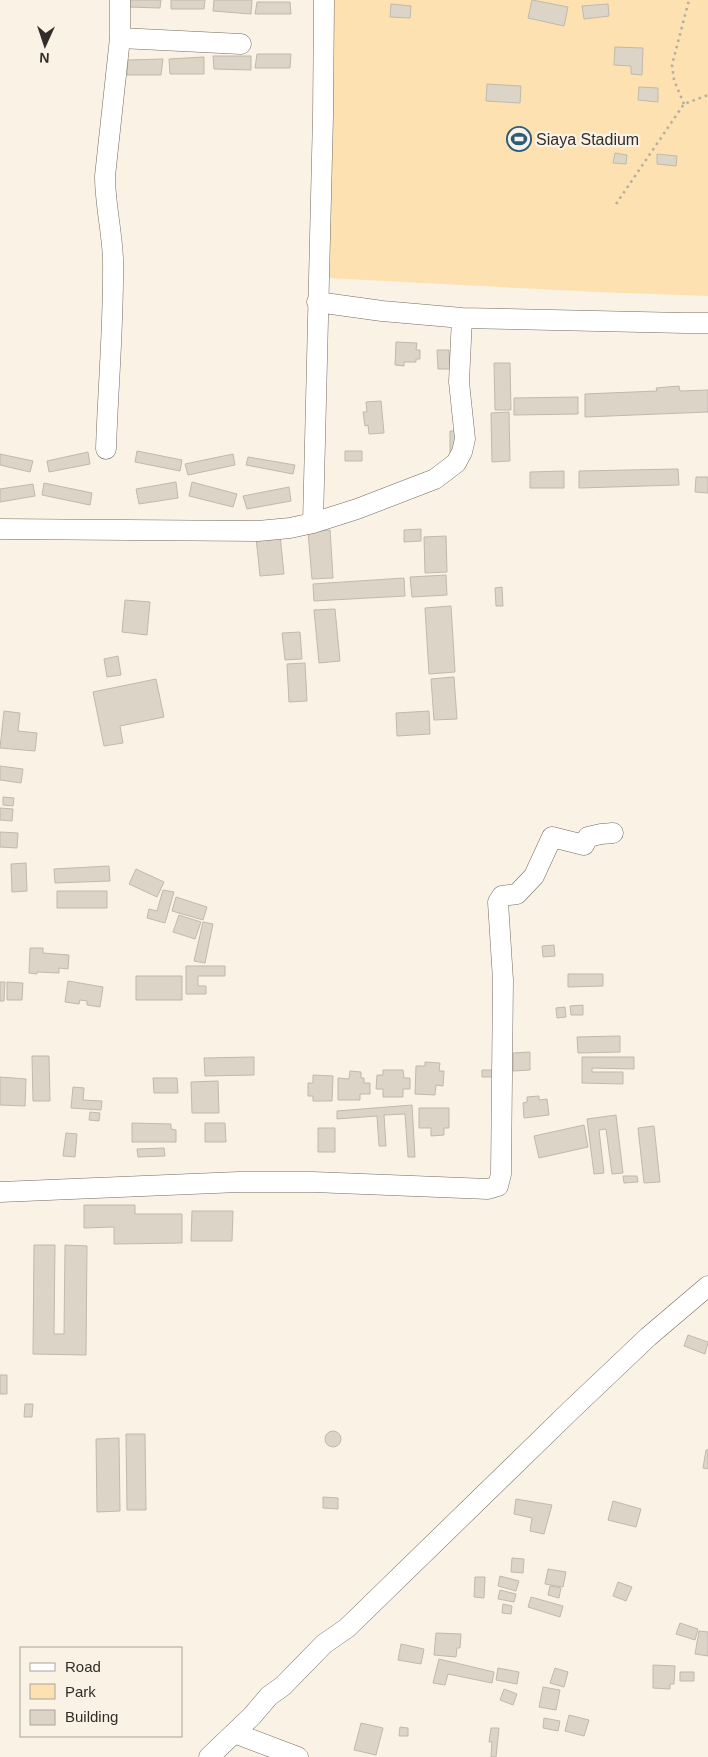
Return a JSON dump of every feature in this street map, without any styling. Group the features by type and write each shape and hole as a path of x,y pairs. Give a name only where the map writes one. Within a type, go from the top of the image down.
{"street":[{"path":"106,449 113,290 112,238 105,195 105,176 120,38 120,0"},
{"path":"313,523 324,0"},
{"path":"120,38 241,44"},
{"path":"317,302 382,311 462,318 708,323"},
{"path":"0,529 258,531 290,528 357,509 435,479 456,463 462,452 465,439 459,382 462,318"},
{"path":"0,1192 249,1182 381,1183 488,1189 498,1186 501,1174 503,980 498,902 502,896 517,894 534,876 552,837 584,845 588,837 613,833"},
{"path":"209,1757 324,1644 347,1628 570,1410 648,1337 708,1286"},
{"path":"234,1734 298,1757"}],"path":[{"path":"684,104 674,80 672,65 689,0"},
{"path":"616,204 684,104 708,95"}],"green space":[{"name":"Siaya Stadium","path":"330,0 708,0 708,296 328,278"}],"building":[{"path":"128,0 161,0 160,8 128,7"},
{"path":"171,0 205,0 204,9 171,9"},
{"path":"214,0 252,0 251,14 213,11"},
{"path":"532,0 568,7 564,26 528,18"},
{"path":"257,2 290,2 291,14 255,14"},
{"path":"391,4 411,6 410,18 390,17"},
{"path":"608,4 609,16 584,19 582,6"},
{"path":"615,47 643,48 642,75 631,74 631,66 614,65"},
{"path":"257,54 291,54 290,68 255,68"},
{"path":"213,56 251,56 251,70 214,69"},
{"path":"204,57 204,74 170,74 169,59"},
{"path":"163,59 161,75 127,75 128,60"},
{"path":"487,84 521,86 520,103 486,101"},
{"path":"639,87 658,88 658,102 638,100"},
{"path":"615,153 627,155 626,164 613,163"},
{"path":"657,154 677,156 676,166 657,164"},
{"path":"396,342 417,343 416,350 420,350 420,359 416,359 416,362 404,362 404,366 395,365"},
{"path":"437,350 449,350 450,369 438,369"},
{"path":"494,363 510,363 511,410 495,410"},
{"path":"679,386 680,391 708,390 708,412 585,417 585,394 657,391 656,388"},
{"path":"578,397 578,414 514,415 514,398"},
{"path":"381,401 384,433 369,434 368,425 365,426 363,412 367,412 366,402"},
{"path":"509,412 510,461 492,462 491,413"},
{"path":"450,431 458,431 458,453 450,453"},
{"path":"137,451 182,460 180,471 135,462"},
{"path":"345,451 362,451 362,461 345,461"},
{"path":"88,452 90,464 49,472 47,461"},
{"path":"0,454 33,461 30,472 0,465"},
{"path":"233,454 235,465 188,475 185,464"},
{"path":"248,457 295,465 293,474 246,465"},
{"path":"678,469 679,485 579,488 579,471"},
{"path":"564,471 564,488 530,488 530,472"},
{"path":"696,477 708,477 708,493 695,492"},
{"path":"176,482 178,498 139,504 136,489"},
{"path":"192,482 237,494 233,507 189,496"},
{"path":"44,483 92,493 90,505 42,495"},
{"path":"33,484 35,496 0,502 0,489"},
{"path":"289,487 291,501 247,509 243,496"},
{"path":"421,529 421,541 404,542 404,530"},
{"path":"330,530 333,578 312,579 308,532"},
{"path":"280,535 284,574 260,576 256,537"},
{"path":"446,536 447,572 425,573 424,537"},
{"path":"446,575 447,595 412,597 410,577"},
{"path":"404,578 405,596 314,601 313,584"},
{"path":"502,587 503,606 496,606 495,588"},
{"path":"125,600 150,602 147,635 122,632"},
{"path":"451,606 455,672 429,674 425,608"},
{"path":"335,609 340,661 319,663 314,610"},
{"path":"300,632 302,659 285,660 282,633"},
{"path":"118,656 121,675 107,677 104,659"},
{"path":"305,663 307,701 289,702 287,664"},
{"path":"454,677 457,719 434,720 431,679"},
{"path":"156,679 164,717 120,726 123,743 104,746 93,692"},
{"path":"4,711 20,713 18,731 37,733 35,751 0,748"},
{"path":"429,711 430,734 397,736 396,713"},
{"path":"0,766 23,769 21,783 0,780"},
{"path":"3,797 14,798 13,806 3,805"},
{"path":"0,808 13,809 12,821 0,820"},
{"path":"0,832 18,833 17,848 0,847"},
{"path":"26,863 27,891 12,892 11,864"},
{"path":"109,866 110,881 55,883 54,869"},
{"path":"136,869 164,882 157,897 129,884"},
{"path":"163,890 174,892 165,923 147,918 149,909 157,911"},
{"path":"57,891 107,891 107,908 57,908"},
{"path":"176,897 207,907 203,920 172,911"},
{"path":"179,915 201,922 195,939 173,932"},
{"path":"203,922 213,924 205,963 194,961"},
{"path":"554,945 555,956 543,957 542,946"},
{"path":"30,948 43,948 43,953 69,955 68,969 59,968 59,973 29,973"},
{"path":"186,966 225,966 225,976 198,976 198,986 206,986 206,994 186,994"},
{"path":"568,974 603,974 603,986 568,987"},
{"path":"136,976 182,976 182,1000 136,1000"},
{"path":"68,981 103,987 100,1007 87,1005 87,1001 80,1000 79,1004 65,1002"},
{"path":"0,982 5,982 4,1001 0,1001"},
{"path":"7,982 23,983 22,1000 7,1000"},
{"path":"583,1005 583,1015 571,1015 570,1006"},
{"path":"565,1007 566,1017 557,1018 556,1008"},
{"path":"620,1036 620,1052 578,1053 577,1037"},
{"path":"530,1052 530,1070 513,1071 513,1053"},
{"path":"32,1056 49,1056 50,1101 33,1101"},
{"path":"254,1057 254,1075 205,1076 204,1058"},
{"path":"582,1057 634,1057 634,1069 592,1068 592,1072 623,1072 623,1084 582,1083"},
{"path":"425,1062 440,1063 439,1071 444,1071 443,1086 436,1085 435,1095 415,1094 416,1066 425,1066"},
{"path":"383,1070 403,1070 404,1078 410,1078 410,1089 403,1089 403,1097 383,1097 383,1089 376,1089 377,1075 383,1075"},
{"path":"482,1070 494,1070 493,1077 482,1077"},
{"path":"350,1071 361,1072 361,1078 364,1078 364,1083 370,1083 370,1094 360,1094 360,1100 338,1100 338,1078 349,1079"},
{"path":"313,1075 333,1076 332,1101 313,1101 313,1096 308,1096 308,1083 313,1083"},
{"path":"0,1077 26,1079 25,1106 0,1105"},
{"path":"153,1078 177,1078 178,1093 154,1093"},
{"path":"218,1081 219,1113 192,1113 191,1082"},
{"path":"73,1087 84,1088 83,1100 102,1101 101,1110 71,1108"},
{"path":"539,1096 539,1100 547,1099 549,1115 524,1118 523,1103 527,1102 527,1097"},
{"path":"412,1105 415,1157 408,1157 405,1114 384,1115 386,1146 379,1146 377,1116 337,1119 337,1111"},
{"path":"419,1108 449,1108 449,1128 444,1128 444,1135 431,1136 431,1128 419,1128"},
{"path":"90,1112 100,1113 99,1121 89,1120"},
{"path":"616,1115 623,1173 612,1174 606,1129 599,1130 604,1173 594,1174 587,1119"},
{"path":"132,1123 171,1124 171,1129 176,1130 176,1142 132,1142"},
{"path":"205,1123 225,1123 226,1142 205,1142"},
{"path":"584,1125 588,1147 539,1158 534,1136"},
{"path":"654,1126 660,1182 644,1183 638,1128"},
{"path":"318,1128 335,1128 335,1152 318,1152"},
{"path":"66,1133 77,1134 75,1157 63,1156"},
{"path":"164,1148 165,1156 138,1157 137,1149"},
{"path":"623,1176 637,1176 638,1182 624,1183"},
{"path":"84,1205 135,1205 135,1214 182,1214 182,1243 114,1244 114,1227 84,1228"},
{"path":"192,1211 233,1211 232,1241 191,1241"},
{"path":"34,1245 55,1245 54,1334 64,1334 65,1245 87,1246 86,1355 33,1354"},
{"path":"688,1335 708,1342 705,1354 684,1346"},
{"path":"0,1375 7,1375 7,1394 0,1394"},
{"path":"25,1404 33,1404 32,1417 24,1417"},
{"path":"333,1431 339,1433 341,1439 339,1445 333,1447 327,1445 325,1439 327,1433"},
{"path":"126,1434 145,1434 146,1510 127,1510"},
{"path":"119,1438 120,1511 97,1512 96,1439"},
{"path":"706,1450 708,1450 708,1469 703,1468"},
{"path":"323,1497 338,1498 338,1509 323,1508"},
{"path":"516,1499 552,1505 544,1534 530,1531 532,1518 514,1514"},
{"path":"613,1501 641,1509 636,1527 608,1520"},
{"path":"512,1558 524,1559 523,1573 511,1572"},
{"path":"548,1569 566,1572 563,1587 545,1584"},
{"path":"500,1576 519,1581 516,1591 498,1586"},
{"path":"475,1577 485,1577 484,1598 474,1597"},
{"path":"618,1582 632,1587 626,1601 613,1596"},
{"path":"550,1586 561,1588 559,1598 548,1595"},
{"path":"500,1590 516,1594 514,1602 498,1599"},
{"path":"531,1597 563,1606 560,1617 528,1607"},
{"path":"503,1604 512,1606 511,1614 502,1613"},
{"path":"680,1623 698,1629 695,1640 676,1634"},
{"path":"699,1631 708,1632 708,1656 695,1654"},
{"path":"436,1633 461,1634 460,1648 457,1648 456,1657 434,1655"},
{"path":"401,1644 424,1649 421,1664 398,1660"},
{"path":"439,1659 494,1672 492,1683 448,1674 445,1685 433,1683"},
{"path":"653,1665 675,1666 674,1684 670,1684 670,1689 653,1688"},
{"path":"498,1668 519,1672 517,1684 496,1680"},
{"path":"555,1668 568,1672 564,1687 550,1683"},
{"path":"680,1672 694,1672 694,1681 680,1681"},
{"path":"543,1687 560,1690 556,1710 539,1707"},
{"path":"504,1689 517,1694 513,1705 500,1700"},
{"path":"569,1715 589,1720 584,1736 565,1731"},
{"path":"544,1718 560,1721 558,1731 543,1728"},
{"path":"361,1723 383,1728 376,1755 354,1750"},
{"path":"400,1727 408,1728 408,1736 399,1736"},
{"path":"491,1728 499,1728 496,1757 491,1757 492,1742 489,1742"}],"place":[{"name":"Siaya Stadium","path":"519,139"}]}
